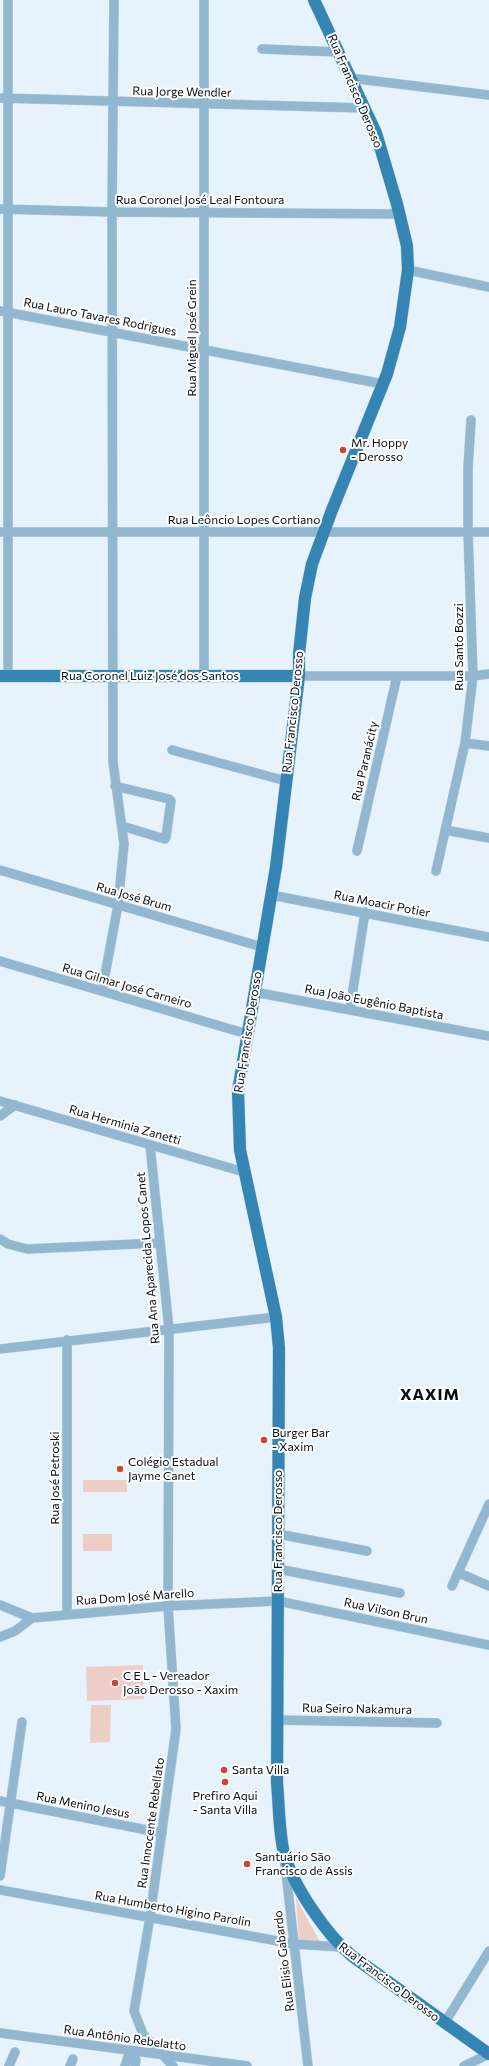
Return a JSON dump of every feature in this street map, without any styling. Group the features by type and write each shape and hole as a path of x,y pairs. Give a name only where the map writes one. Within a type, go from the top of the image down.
{"main road":[{"name":"Rua Francisco Derosso","path":"314,0 376,133 407,246 408,270 400,327 383,384 323,532 312,564 305,598 299,654 299,676 271,894 238,1092 240,1150 276,1317 279,1348 277,1783 283,1852 299,1887 322,1925 341,1947 444,2024 489,2054"},
{"name":"Rua Coronel Luiz José dos Santos","path":"4,676 299,676"}],"street":[{"path":"4,676 4,145 8,0"},
{"path":"102,991 118,905 124,844 115,786 113,762 112,212 114,0"},
{"name":"Rua Miguel José Grein","path":"204,0 204,676"},
{"path":"262,49 339,52"},
{"path":"350,78 489,95"},
{"name":"Rua Jorge Wendler","path":"5,99 364,108"},
{"name":"Rua Coronel José Leal Fontoura","path":"4,209 112,212 204,211 399,214"},
{"path":"408,270 489,287"},
{"name":"Rua Lauro Tavares Rodrigues","path":"4,311 383,384"},
{"name":"Rua Santo Bozzi","path":"436,871 465,743 473,676 468,532 468,468 471,420"},
{"name":"Rua Leôncio Lopes Cortiano","path":"4,532 489,532"},
{"path":"299,676 473,676 489,674"},
{"name":"Rua Paranácity","path":"356,851 397,676"},
{"path":"465,743 489,746"},
{"path":"172,750 286,781"},
{"path":"115,786 169,799 171,801 165,839 122,826"},
{"path":"446,830 489,838"},
{"name":"Rua José Brum","path":"0,870 262,947"},
{"name":"Rua Moacir Potier","path":"271,894 489,936"},
{"path":"350,1009 364,912"},
{"name":"Rua Gilmar José Carneiro","path":"0,961 247,1034"},
{"name":"Rua João Eugênio Baptista","path":"254,992 489,1036"},
{"name":"Rua Herminia Zanetti","path":"0,1101 244,1172"},
{"path":"0,1116 15,1105"},
{"name":"Rua Ana Aparecida Lopos Canet","path":"150,1145 169,1329 168,1606 176,1728"},
{"path":"0,1239 8,1244 27,1249 160,1243"},
{"path":"0,1349 67,1340 276,1317"},
{"name":"Rua José Petroski","path":"67,1340 67,1615"},
{"path":"452,1586 485,1522 489,1504"},
{"path":"278,1534 367,1551"},
{"path":"278,1569 400,1593"},
{"path":"459,1573 489,1586"},
{"name":"Rua Dom José Marello","path":"32,1618 168,1606 278,1601"},
{"name":"Rua Vilson Brun","path":"278,1601 489,1645"},
{"path":"0,1605 32,1618"},
{"path":"0,1637 15,1631 32,1618"},
{"name":"Rua Seiro Nakamura","path":"277,1720 437,1723"},
{"path":"0,1876 22,1722"},
{"name":"Rua Innocente Rebellato","path":"173,2066 142,2034 134,2011 150,1917 176,1728"},
{"name":"Rua Menino Jesus","path":"0,1801 162,1833"},
{"name":"Rua Elisio Gabardo","path":"283,1852 308,2066"},
{"name":"Rua Humberto Higino Parolin","path":"0,1890 294,1944 341,1947"},
{"path":"444,2024 489,1951"},
{"name":"Rua Antônio Rebelatto","path":"0,2033 247,2066"},
{"path":"125,2066 130,2051"},
{"path":"130,2051 136,2060 135,2066"},
{"path":"9,2066 15,2052"},
{"path":"464,2066 489,2054"}],"shaded area":[{"path":"83,1480 127,1480 127,1492 83,1492"},
{"path":"83,1534 112,1534 112,1551 83,1551"},
{"name":"C E L - Vereador João Derosso - Xaxim","path":"143,1665 144,1699 87,1701 86,1667"},
{"path":"91,1705 111,1705 110,1742 90,1743"},
{"path":"296,1898 321,1944 299,1941"}],"place":[{"name":"Mr. Hoppy - Derosso","path":"343,450"},
{"name":"Burger Bar - Xaxim","path":"264,1440"},
{"name":"Colégio Estadual Jayme Canet","path":"120,1469"},
{"name":"C E L - Vereador João Derosso - Xaxim","path":"115,1683"},
{"name":"Santa Villa","path":"224,1770"},
{"name":"Prefiro Aqui - Santa Villa","path":"225,1782"},
{"name":"Santuário São Francisco de Assis","path":"247,1864"}],"district":[{"name":"XAXIM","path":"430,1395"}]}
